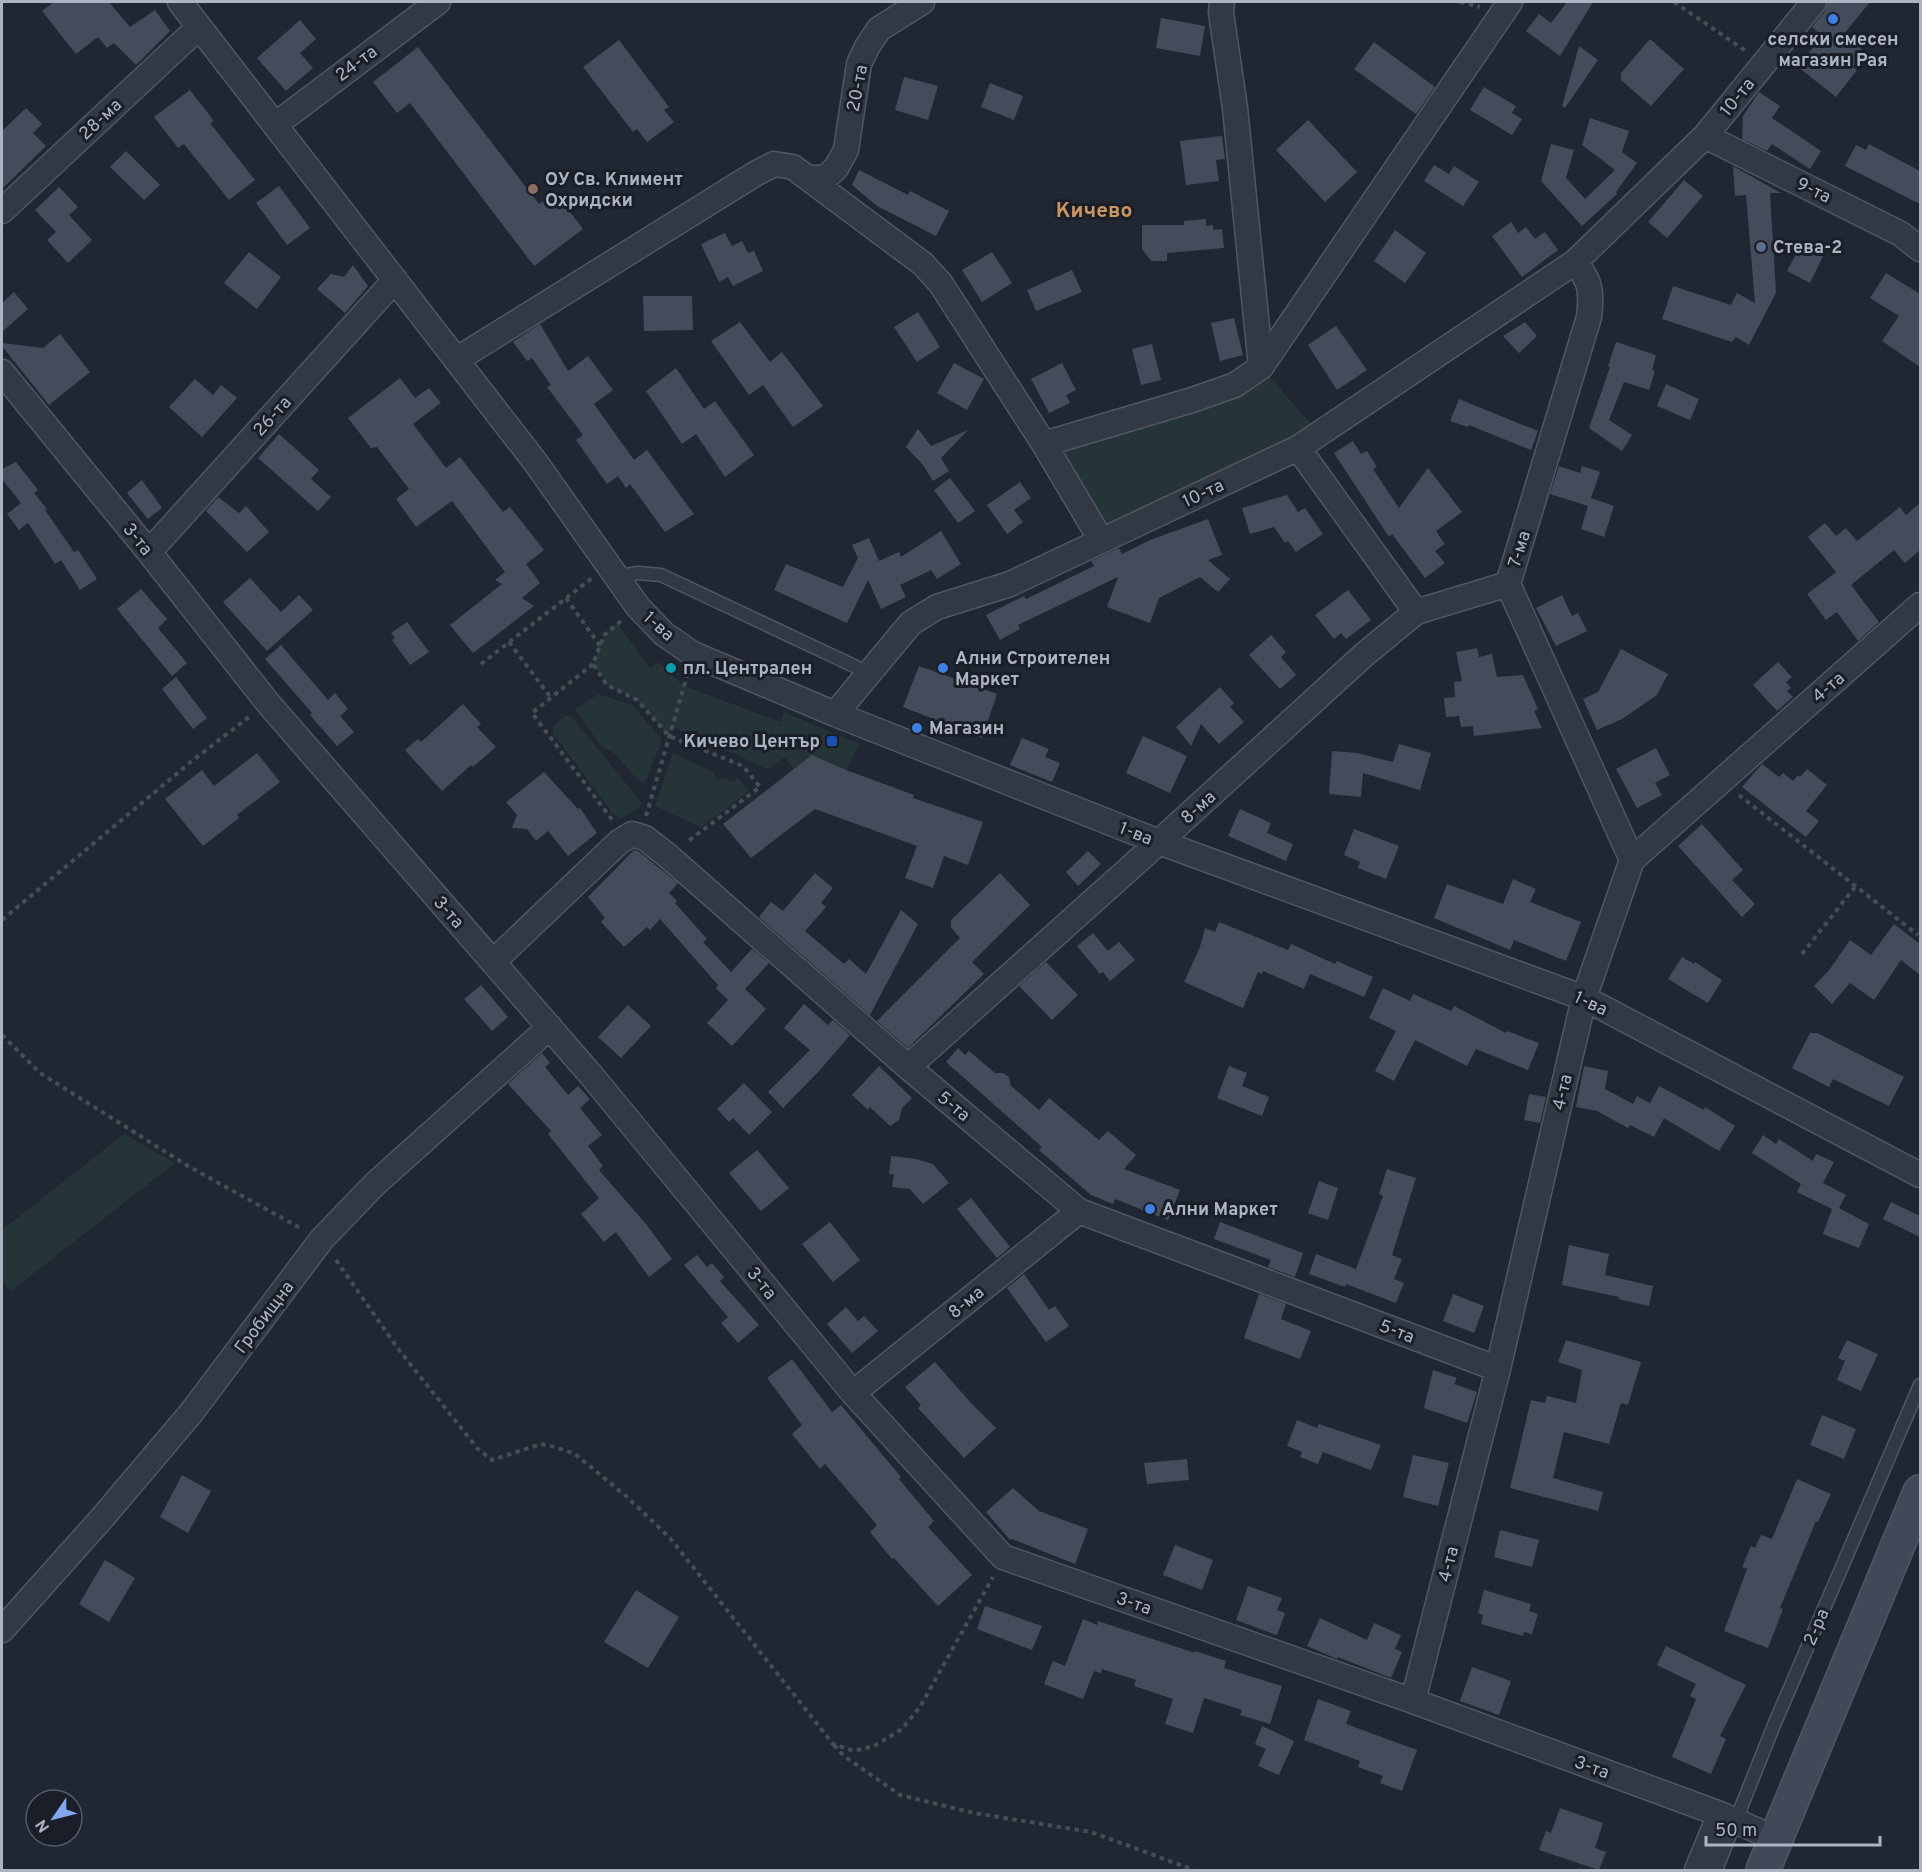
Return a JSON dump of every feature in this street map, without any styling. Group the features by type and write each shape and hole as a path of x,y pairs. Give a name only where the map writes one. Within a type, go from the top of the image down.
{"street":[{"name":"1-ва","path":"180,2 537,463 638,607 664,634 693,654 835,714 1159,842 1584,998 1920,1175"},
{"name":"24-та","path":"275,125 438,2"},
{"name":"20-та","path":"809,178 825,178 836,168 846,150 859,64 867,47 879,29 922,2"},
{"path":"1222,2 1221,13 1235,108 1261,367"},
{"path":"1044,444 1235,385 1261,367 1510,2"},
{"name":"10-та","path":"835,714 911,623 937,607 1010,584 1298,448 1575,262 1705,136 1814,2"},
{"name":"28-ма","path":"2,211 199,27"},
{"name":"9-та","path":"1705,136 1901,234 1920,249"},
{"path":"456,360 755,174 774,164 793,167 923,264 941,284 1044,444 1101,540"},
{"name":"7-ма","path":"1575,262 1585,274 1592,294 1589,316 1508,584 1632,860"},
{"name":"26-та","path":"149,552 395,280"},
{"name":"3-та","path":"2,372 149,552 268,703 550,1027 853,1393 1003,1557 1413,1701 1729,1818 1776,1839"},
{"path":"1298,448 1416,612"},
{"name":"8-ма","path":"908,1067 1365,654 1416,612 1508,584"},
{"name":"4-та","path":"1413,1701 1498,1369 1584,998 1632,860 1920,605"},
{"path":"493,962 619,842 633,837"},
{"name":"5-та","path":"633,837 645,838 668,856 908,1067 1079,1211 1498,1369"},
{"name":"Гробищна","path":"2,1630 104,1517 191,1413 322,1239 375,1184 550,1027"},
{"name":"8-ма","path":"853,1393 1079,1211"},
{"path":"1763,1870 1920,1492"},
{"path":"1697,1870 1729,1818"}],"lane":[{"path":"612,571 661,575 869,673"},
{"name":"2-ра","path":"1716,1870 1729,1818 1774,1725 1920,1385"}],"path":[{"path":"1674,2 1763,64"},
{"path":"481,664 566,598 612,571"},
{"path":"566,598 600,646"},
{"path":"633,837 532,712 593,664 604,634 638,607"},
{"path":"509,642 551,698"},
{"path":"633,837 669,736 693,654"},
{"path":"593,664 607,685 638,700 669,736 742,766 760,787 668,856"},
{"path":"2,920 192,761 268,703"},
{"path":"1721,781 1918,935"},
{"path":"1802,954 1855,886"},
{"path":"2,1035 40,1073 198,1172 322,1239 399,1350 477,1448 492,1460 541,1443 575,1454 618,1489 670,1538 844,1756 900,1794 974,1813 1091,1832 1194,1870"},
{"path":"833,1744 854,1751 874,1746 902,1729 920,1707 988,1588 1003,1557"}],"shaded area":[{"path":"1261,367 1320,434 1101,540 1044,444"},
{"path":"617,623 650,668 659,662 684,686 781,722 784,712 859,744 846,770 812,755 794,770 785,757 768,769 673,727 669,736 637,700 607,685 593,664 604,635"},
{"path":"598,694 632,705 662,740 645,783 638,780 615,754 601,745 575,710"},
{"path":"564,716 571,716 642,803 638,809 620,819 613,814 553,733 553,727"},
{"path":"673,753 711,771 719,780 725,777 731,782 738,778 749,791 701,827 655,806"},
{"path":"124,1134 175,1163 11,1291 2,1281 2,1230"}],"building":[{"path":"54,2 109,2 130,27 155,10 170,31 136,65 114,43 107,48 98,37 76,54 42,11"},
{"path":"1567,2 1593,2 1560,56 1526,31 1539,14 1551,23"},
{"path":"1828,2 1870,2 1843,35 1865,52 1853,67 1857,70 1836,97 1798,67 1822,36 1812,27 1825,11"},
{"path":"1161,18 1205,26 1200,56 1156,48"},
{"path":"300,20 316,39 300,53 313,68 286,91 257,58"},
{"path":"1650,39 1684,69 1651,106 1621,80 1621,73"},
{"path":"619,40 669,107 664,110 674,122 647,142 637,129 633,132 583,67"},
{"path":"1374,42 1435,87 1416,114 1354,69"},
{"path":"1579,46 1598,60 1565,108 1562,106"},
{"path":"418,47 539,204 555,192 583,229 534,266 410,103 397,113 373,82"},
{"path":"904,77 938,86 928,120 895,110"},
{"path":"990,83 1023,96 1014,120 981,107"},
{"path":"1484,87 1516,106 1512,113 1522,119 1512,135 1470,110"},
{"path":"190,90 214,121 210,123 255,180 229,200 184,144 178,148 154,117"},
{"path":"1759,92 1780,106 1772,118 1821,151 1810,169 1772,144 1767,151 1742,139 1743,116"},
{"path":"26,108 42,124 33,133 46,146 2,189 2,131"},
{"path":"1590,118 1629,131 1622,152 1637,163 1616,192 1617,194 1582,226 1541,181 1551,144 1574,150 1566,178 1585,199 1615,170 1582,145"},
{"path":"1308,120 1357,172 1325,202 1276,150"},
{"path":"1222,136 1225,159 1216,160 1219,181 1186,185 1180,141"},
{"path":"1869,144 1920,171 1920,204 1845,166 1856,145 1866,150"},
{"path":"126,151 160,185 144,200 110,167"},
{"path":"1434,165 1449,174 1454,166 1479,182 1463,206 1424,181"},
{"path":"1733,166 1781,193 1770,193 1776,293 1749,345 1736,337 1732,342 1662,319 1673,286 1731,305 1737,293 1755,303 1746,195 1735,196"},
{"path":"859,170 908,195 910,191 949,211 936,236 877,206 852,185"},
{"path":"1684,180 1703,196 1667,238 1648,222"},
{"path":"279,186 310,228 287,245 256,203"},
{"path":"59,187 78,207 69,215 92,240 68,263 47,240 56,232 35,210"},
{"path":"1206,219 1206,226 1213,225 1213,230 1222,229 1224,248 1167,253 1167,261 1151,261 1142,249 1142,225 1184,225 1184,221"},
{"path":"1511,222 1518,233 1526,227 1535,239 1545,232 1558,250 1522,277 1492,236"},
{"path":"1395,230 1426,253 1405,283 1374,261"},
{"path":"725,233 732,246 742,241 748,253 754,251 763,271 733,286 728,277 719,282 701,244"},
{"path":"1802,243 1824,254 1810,283 1787,271"},
{"path":"249,252 281,277 257,309 224,283"},
{"path":"992,252 1012,283 982,302 962,270"},
{"path":"353,265 368,286 345,313 317,289 331,274 344,277"},
{"path":"1072,270 1082,292 1036,311 1027,290"},
{"path":"1886,273 1920,294 1920,367 1882,341 1899,316 1870,298"},
{"path":"14,292 28,309 2,332 2,303"},
{"path":"643,296 692,296 693,330 644,331"},
{"path":"918,312 940,347 917,362 894,327"},
{"path":"1234,318 1243,355 1220,361 1211,323"},
{"path":"740,322 770,362 782,352 823,406 793,427 763,385 749,395 711,341"},
{"path":"1525,322 1537,336 1519,353 1503,336"},
{"path":"540,324 568,371 588,356 613,390 594,404 634,460 647,450 694,514 665,532 630,484 626,488 618,476 607,484 576,440 583,435 547,387 551,385 532,358 527,361 513,342"},
{"path":"1336,326 1367,370 1337,390 1308,345"},
{"path":"60,334 90,372 49,405 2,346 2,343 43,348"},
{"path":"1616,342 1656,355 1652,370 1655,371 1649,390 1624,382 1609,420 1632,435 1622,451 1589,428"},
{"path":"1152,344 1161,380 1141,385 1132,349"},
{"path":"954,363 984,379 967,410 937,393"},
{"path":"1062,363 1076,390 1066,395 1070,403 1049,413 1031,379"},
{"path":"676,368 704,409 715,401 754,455 725,477 696,434 682,444 646,391"},
{"path":"400,378 415,398 429,388 441,403 413,424 446,468 460,457 503,512 510,507 544,550 526,564 540,583 522,598 534,606 473,653 450,625 502,584 495,580 505,572 452,501 416,527 396,499 409,489 377,447 371,448 348,418"},
{"path":"195,379 213,395 221,385 237,398 202,437 169,407"},
{"path":"1666,384 1699,399 1690,420 1657,406"},
{"path":"1459,399 1538,431 1531,450 1469,425 1468,427 1450,421"},
{"path":"918,429 931,446 968,430 941,458 949,471 933,481 923,465 906,447"},
{"path":"279,434 319,470 311,479 331,497 318,511 258,458"},
{"path":"1353,441 1361,454 1367,451 1377,467 1373,469 1399,508 1428,468 1462,512 1436,531 1445,544 1435,551 1445,563 1425,578 1392,534 1389,537 1334,453"},
{"path":"16,462 38,490 34,493 74,552 78,550 97,579 80,590 61,560 55,564 28,523 19,530 7,514 21,503 2,479 2,469"},
{"path":"1559,466 1580,473 1582,466 1600,472 1591,498 1614,506 1604,537 1581,529 1588,506 1550,494"},
{"path":"950,478 975,511 958,523 934,490"},
{"path":"142,480 162,508 148,519 127,493"},
{"path":"1020,482 1031,498 1014,510 1023,522 1007,534 987,505"},
{"path":"1287,495 1298,512 1305,508 1323,534 1296,552 1288,541 1285,543 1274,527 1250,534 1242,508"},
{"path":"218,497 239,513 246,506 269,532 247,552 206,511"},
{"path":"1920,503 1920,550 1905,563 1894,550 1851,585 1879,622 1858,641 1837,612 1826,620 1807,594 1836,572 1808,537 1825,523 1836,536 1846,528 1857,541 1900,507 1906,515"},
{"path":"1208,519 1222,555 1208,560 1230,579 1218,592 1200,577 1159,598 1150,623 1107,607 1118,577 1018,625 1020,629 1000,640 986,615 1024,596 1026,599 1094,566 1091,561 1119,548 1122,554 1150,540"},
{"path":"941,531 961,564 937,579 931,570 900,585 906,597 881,609 868,580 847,623 774,590 786,564 843,587 858,558 852,545 869,538 879,561 899,552 901,557"},
{"path":"250,578 281,612 299,595 313,610 267,651 223,602"},
{"path":"141,589 167,619 158,628 187,663 172,676 117,609"},
{"path":"1348,590 1371,620 1346,639 1341,633 1334,639 1315,615"},
{"path":"1562,595 1572,616 1578,613 1587,631 1556,646 1536,608"},
{"path":"407,622 429,652 410,665 392,640 395,638 391,633"},
{"path":"1271,635 1286,652 1281,657 1296,675 1280,689 1249,655"},
{"path":"281,645 328,700 335,693 348,709 340,716 354,732 337,746 265,659"},
{"path":"1477,648 1479,657 1492,654 1497,677 1523,675 1538,709 1534,711 1542,728 1474,736 1473,726 1461,727 1459,716 1446,717 1444,698 1455,697 1454,682 1462,681 1456,652"},
{"path":"1621,649 1668,674 1657,695 1622,719 1597,730 1583,699 1598,692"},
{"path":"1778,662 1792,677 1786,682 1791,688 1787,691 1793,697 1777,711 1753,685"},
{"path":"919,666 997,694 982,738 903,707"},
{"path":"176,677 207,718 193,729 162,689"},
{"path":"1220,687 1234,703 1230,707 1244,722 1219,744 1201,724 1191,746 1176,727"},
{"path":"463,704 481,724 477,727 496,747 473,767 471,765 442,791 405,750 418,739 421,742"},
{"path":"1143,736 1187,756 1170,793 1126,773"},
{"path":"1022,738 1049,749 1045,757 1060,763 1052,782 1010,765"},
{"path":"1399,744 1431,753 1420,790 1363,773 1361,797 1329,794 1332,751 1357,753 1393,762"},
{"path":"1656,748 1670,775 1655,783 1662,795 1637,808 1616,769"},
{"path":"257,753 280,782 237,815 239,818 203,846 165,799 202,770 214,786"},
{"path":"812,755 914,795 913,798 983,822 968,865 944,856 933,888 905,878 917,846 815,809 751,858 723,824"},
{"path":"1762,764 1779,777 1783,773 1793,781 1807,769 1827,785 1806,811 1819,821 1806,837 1742,787"},
{"path":"544,772 578,809 580,808 597,833 568,856 548,831 536,841 527,829 512,828 517,815 506,802"},
{"path":"1240,809 1271,823 1267,833 1293,844 1286,861 1228,836"},
{"path":"1702,824 1743,870 1732,880 1755,904 1742,917 1678,846"},
{"path":"1354,829 1399,846 1386,879 1358,868 1360,862 1344,855"},
{"path":"634,850 678,883 669,893 707,939 703,942 731,972 752,949 769,963 745,989 766,1009 732,1046 707,1023 728,1000 716,988 718,985 660,919 650,930 647,927 624,947 601,922 605,918 588,897"},
{"path":"1088,851 1101,864 1078,886 1066,872"},
{"path":"815,873 833,888 821,903 826,907 805,931 844,964 849,959 866,974 901,910 918,924 870,1015 759,917 771,902 783,911"},
{"path":"1000,873 1030,905 972,962 984,974 908,1048 877,1021 960,938 951,927 951,920"},
{"path":"1513,879 1536,889 1530,902 1581,922 1566,961 1514,940 1510,950 1434,918 1447,884 1503,904"},
{"path":"1219,922 1288,950 1291,944 1335,964 1337,961 1373,977 1364,997 1310,974 1304,989 1263,971 1262,974 1258,972 1243,1008 1184,982 1200,947 1205,928 1215,932"},
{"path":"1894,924 1920,944 1920,975 1901,960 1874,1000 1850,983 1832,1004 1814,986 1830,969 1850,940 1871,955"},
{"path":"1093,933 1108,951 1119,942 1135,960 1110,981 1103,972 1100,974 1077,946"},
{"path":"1682,957 1694,964 1695,962 1722,980 1708,1003 1668,979"},
{"path":"1046,962 1078,995 1052,1020 1019,986"},
{"path":"481,985 508,1017 492,1031 464,999"},
{"path":"1383,988 1410,1001 1413,994 1451,1011 1454,1006 1506,1033 1507,1031 1539,1043 1528,1070 1476,1049 1467,1066 1415,1040 1394,1081 1375,1071 1396,1031 1369,1018"},
{"path":"804,1004 828,1025 833,1020 850,1035 783,1108 768,1092 810,1050 784,1028"},
{"path":"628,1005 651,1026 621,1058 598,1037"},
{"path":"1810,1033 1817,1033 1904,1077 1889,1106 1833,1079 1829,1087 1792,1068"},
{"path":"958,1048 965,1055 969,1051 995,1073 1003,1073 1009,1077 1011,1086 1039,1110 1049,1098 1099,1140 1108,1131 1136,1155 1124,1169 1180,1190 1168,1220 1115,1199 1113,1204 1091,1195 1039,1150 1042,1147 946,1062"},
{"path":"542,1053 550,1063 545,1067 568,1095 578,1086 590,1099 580,1108 602,1135 588,1146 603,1166 599,1170 646,1224 672,1259 649,1277 616,1232 604,1242 581,1214 599,1198 548,1134 551,1131 508,1084"},
{"path":"879,1066 912,1098 902,1108 899,1120 890,1126 870,1107 868,1110 852,1095"},
{"path":"1229,1066 1247,1073 1242,1086 1269,1097 1262,1116 1217,1098"},
{"path":"1584,1066 1608,1071 1605,1089 1633,1104 1637,1096 1650,1103 1659,1086 1704,1110 1705,1107 1735,1126 1719,1151 1664,1118 1654,1137 1630,1125 1628,1128 1597,1111 1576,1107"},
{"path":"744,1083 772,1112 749,1135 733,1118 729,1122 717,1109"},
{"path":"1529,1094 1546,1097 1540,1123 1524,1120"},
{"path":"1763,1135 1776,1144 1779,1139 1813,1161 1816,1154 1834,1162 1823,1183 1846,1195 1839,1208 1869,1224 1859,1248 1823,1234 1832,1209 1797,1192 1801,1184 1752,1153"},
{"path":"757,1150 789,1188 761,1211 729,1173"},
{"path":"891,1156 933,1164 949,1183 923,1204 910,1189 892,1187 894,1174 889,1174"},
{"path":"1387,1169 1416,1178 1392,1255 1402,1259 1394,1279 1404,1283 1396,1303 1346,1284 1345,1287 1309,1274 1316,1254 1356,1269 1383,1196 1379,1194"},
{"path":"1319,1181 1338,1188 1328,1220 1308,1213"},
{"path":"971,1198 1010,1247 997,1258 957,1209"},
{"path":"1891,1202 1920,1216 1920,1237 1883,1219"},
{"path":"830,1222 860,1260 833,1282 802,1244"},
{"path":"1220,1222 1303,1253 1295,1277 1268,1267 1271,1260 1214,1239"},
{"path":"1569,1245 1609,1254 1605,1275 1653,1286 1649,1306 1562,1285"},
{"path":"697,1255 707,1267 712,1263 724,1277 720,1281 759,1325 738,1343 721,1323 728,1317 684,1265"},
{"path":"1024,1274 1049,1310 1055,1306 1069,1326 1046,1342 1007,1288"},
{"path":"1259,1294 1286,1304 1281,1319 1311,1331 1300,1359 1244,1338"},
{"path":"1453,1294 1484,1306 1474,1333 1443,1321"},
{"path":"846,1307 858,1321 864,1316 878,1331 852,1353 827,1324"},
{"path":"1566,1340 1641,1362 1628,1405 1621,1403 1609,1444 1564,1432 1553,1478 1603,1492 1598,1511 1510,1488 1531,1400 1545,1403 1547,1396 1576,1403 1582,1370 1558,1362"},
{"path":"1847,1340 1878,1354 1861,1391 1837,1380 1845,1361 1838,1358"},
{"path":"792,1359 832,1412 841,1405 901,1477 899,1479 934,1521 928,1527 972,1575 938,1606 894,1558 892,1559 870,1532 877,1525 825,1464 820,1469 792,1434 802,1425 767,1378"},
{"path":"935,1362 996,1428 964,1458 918,1408 921,1405 905,1387"},
{"path":"1433,1370 1457,1378 1454,1384 1477,1392 1467,1423 1424,1408"},
{"path":"1822,1415 1856,1429 1844,1459 1810,1445"},
{"path":"1297,1420 1317,1428 1319,1424 1381,1445 1371,1470 1323,1452 1318,1464 1300,1457 1302,1452 1287,1446"},
{"path":"1413,1455 1449,1463 1438,1506 1403,1497"},
{"path":"1187,1459 1189,1480 1147,1484 1144,1463"},
{"path":"182,1475 211,1491 188,1533 160,1517"},
{"path":"1797,1479 1831,1494 1818,1522 1816,1521 1780,1608 1783,1609 1768,1648 1724,1631 1747,1569 1742,1567 1751,1546 1755,1548 1761,1535 1772,1539"},
{"path":"1013,1488 1039,1511 1088,1529 1075,1564 1010,1540 986,1512"},
{"path":"1500,1530 1539,1540 1532,1567 1494,1557"},
{"path":"1175,1545 1213,1560 1202,1590 1163,1575"},
{"path":"105,1560 135,1578 109,1622 79,1604"},
{"path":"1248,1586 1282,1598 1277,1610 1285,1613 1277,1635 1236,1620"},
{"path":"636,1590 679,1617 648,1668 604,1642"},
{"path":"1484,1590 1531,1604 1529,1611 1538,1614 1532,1634 1524,1632 1523,1636 1481,1624 1483,1615 1478,1613"},
{"path":"985,1606 1042,1626 1032,1650 977,1629"},
{"path":"1320,1618 1367,1640 1374,1623 1401,1635 1395,1649 1402,1652 1391,1678 1307,1646"},
{"path":"1083,1619 1097,1625 1098,1621 1226,1661 1224,1668 1282,1686 1270,1724 1240,1715 1242,1710 1204,1698 1193,1733 1165,1724 1173,1699 1134,1686 1136,1680 1102,1669 1101,1673 1094,1671 1083,1699 1044,1684 1053,1661 1065,1666"},
{"path":"1666,1646 1746,1685 1720,1736 1726,1739 1711,1774 1672,1757 1696,1699 1690,1696 1696,1684 1657,1665"},
{"path":"1472,1667 1511,1681 1499,1715 1460,1701"},
{"path":"1318,1699 1351,1711 1346,1724 1417,1750 1402,1791 1380,1783 1383,1776 1358,1767 1360,1761 1304,1740"},
{"path":"1262,1726 1294,1741 1279,1775 1258,1766 1266,1749 1255,1744"},
{"path":"1560,1808 1603,1823 1595,1848 1606,1852 1599,1870 1539,1850 1546,1831 1551,1833"}],"place":[{"name":"селски смесен магазин Рая","path":"1833,19"},
{"name":"ОУ Св. Климент Охридски","path":"533,189"},
{"name":"Стева-2","path":"1761,247"},
{"name":"пл. Централен","path":"671,668"},
{"name":"Ални Строителен Маркет","path":"943,668"},
{"name":"Магазин","path":"917,728"},
{"name":"Кичево Център","path":"832,741"},
{"name":"Ални Маркет","path":"1150,1209"}],"district":[{"name":"Кичево","path":"1094,210"}]}
